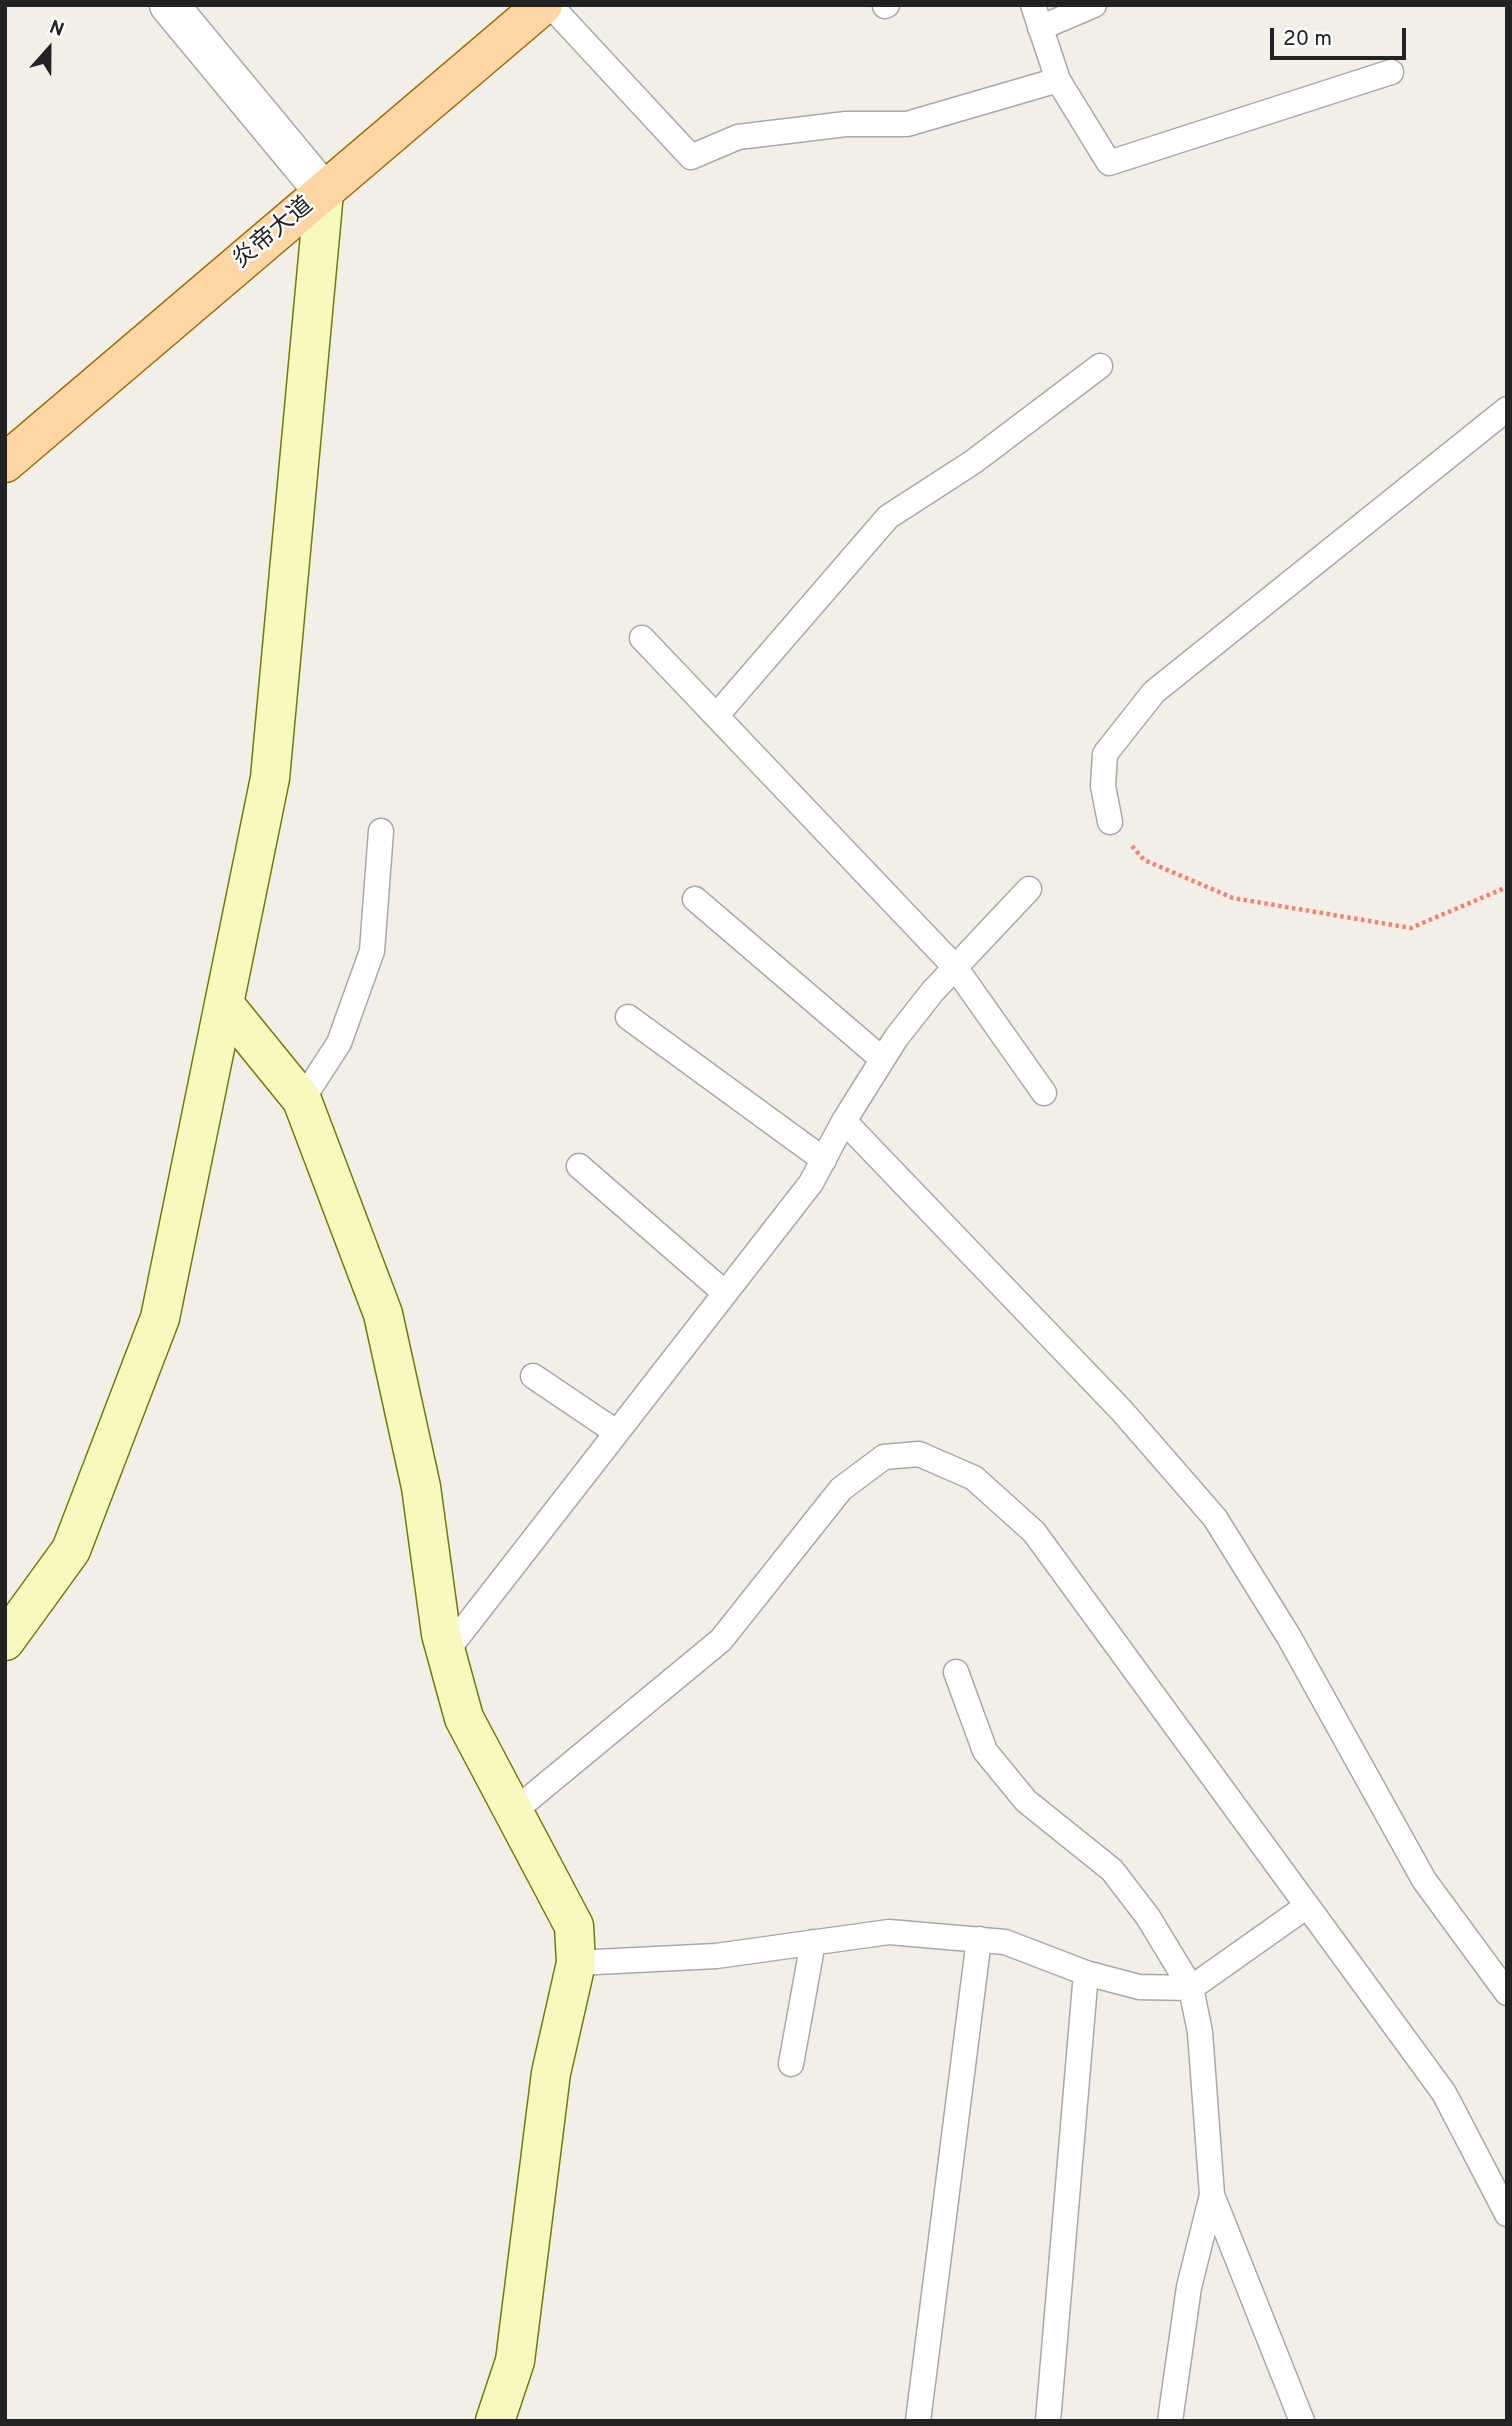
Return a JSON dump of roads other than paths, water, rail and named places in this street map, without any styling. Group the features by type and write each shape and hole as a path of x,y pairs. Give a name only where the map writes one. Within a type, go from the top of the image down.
{"main road":[{"name":"炎帝大道","path":"5,463 543,5"}],"street":[{"path":"5,1641 71,1549 160,1318 270,778 324,192 169,5"},
{"path":"224,1004 302,1100 383,1314 421,1487 446,1652 464,1718 574,1926 576,1964 551,2073 515,2361 495,2421"}],"lane":[{"path":"550,5 691,157 738,136 846,124 907,124 1058,80"},
{"path":"1094,5 1037,17 1058,80 1109,163 1391,72"},
{"path":"717,715 888,517 973,462 1100,366"},
{"path":"1110,822 1103,786 1105,754 1154,692 1507,409"},
{"path":"642,638 956,967 1044,1093"},
{"path":"302,1100 339,1042 372,951 381,831"},
{"path":"446,1652 811,1183 844,1121 895,1038 956,967 1029,889"},
{"path":"695,900 883,1059"},
{"path":"628,1017 824,1160"},
{"path":"844,1121 1122,1410 1215,1518 1289,1637 1424,1880 1507,1993"},
{"path":"579,1166 725,1293"},
{"path":"533,1376 617,1432"},
{"path":"513,1812 721,1640 841,1489 884,1457 919,1454 974,1478 1034,1532 1444,2093 1507,2214"},
{"path":"956,1672 985,1751 1026,1801 1112,1870 1148,1917 1191,1988 1200,2032 1213,2195 1303,2421"},
{"path":"576,1964 716,1956 889,1932 1005,1942 1086,1973 1139,1987 1191,1988 1307,1906"},
{"path":"918,2421 979,1939"},
{"path":"791,2064 813,1942"},
{"path":"1048,2421 1086,1973"},
{"path":"1170,2421 1189,2287 1213,2195"}]}
